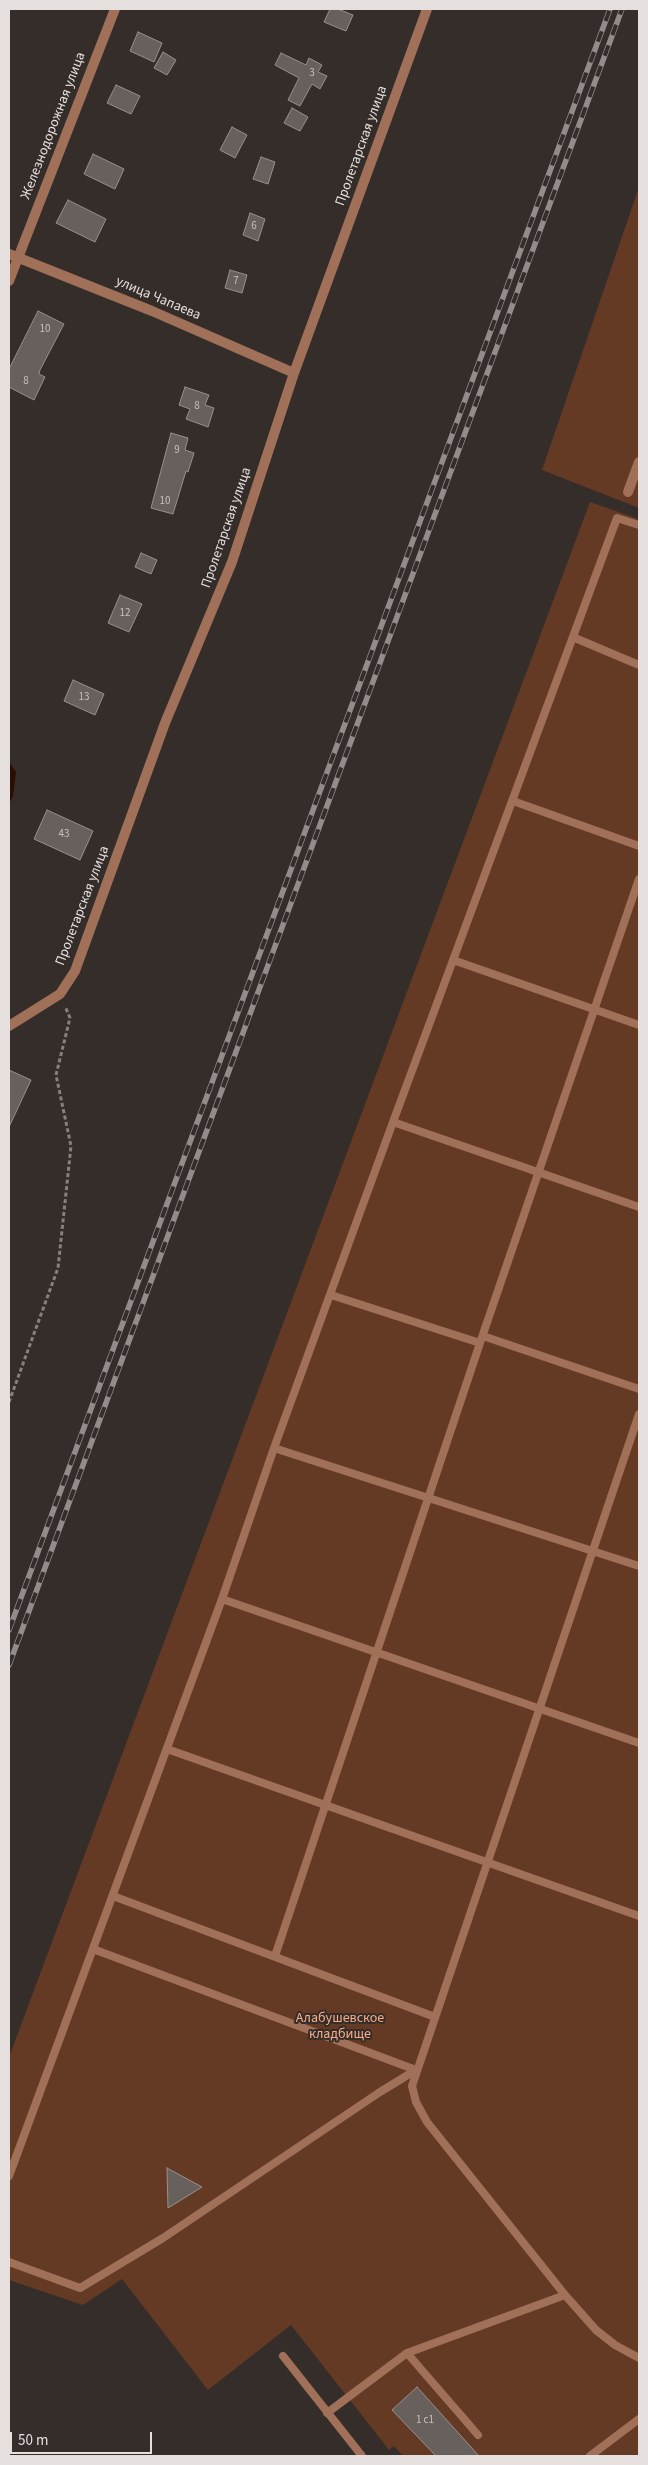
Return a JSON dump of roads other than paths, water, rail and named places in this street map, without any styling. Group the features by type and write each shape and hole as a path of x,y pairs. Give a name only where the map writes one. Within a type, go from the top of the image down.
{"street":[{"name":"Железнодорожная улица","path":"9,280 13,256 115,9"},
{"name":"Пролетарская улица","path":"9,1026 60,994 75,970 165,723 232,562 294,373 427,9"},
{"name":"улица Чапаева","path":"13,256 84,283 294,373"},
{"path":"628,492 639,462"}],"lane":[{"path":"9,2176 222,1599 274,1448 393,1122 575,638 618,518 639,525"},
{"path":"575,638 639,664"},
{"path":"513,801 639,846"},
{"path":"274,1956 324,1803 639,879"},
{"path":"453,960 639,1025"},
{"path":"393,1122 540,1171 639,1207"},
{"path":"331,1295 482,1339 639,1389"},
{"path":"639,1414 591,1550 412,2086 416,2102 427,2122 566,2295 596,2330 615,2345 639,2358"},
{"path":"274,1448 639,1566"},
{"path":"222,1599 639,1743"},
{"path":"167,1749 639,1916"},
{"path":"113,1896 435,2017"},
{"path":"93,1949 416,2070"},
{"path":"9,2262 80,2288 163,2238 380,2092 416,2070"},
{"path":"327,2413 407,2353 566,2295"},
{"path":"407,2353 478,2435"},
{"path":"283,2356 362,2456"},
{"path":"590,2456 639,2419"}],"railway":[{"path":"9,1630 610,9"},
{"path":"9,1665 622,9"}],"park label":[{"name":"Алабушевское кладбище","path":"340,2028"}]}
